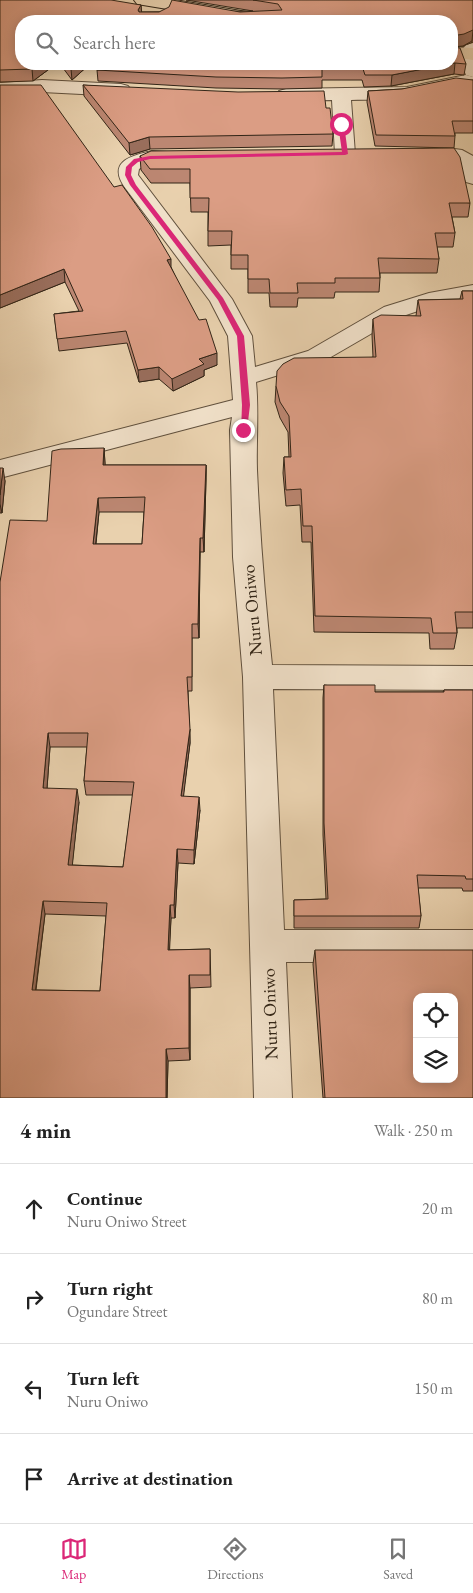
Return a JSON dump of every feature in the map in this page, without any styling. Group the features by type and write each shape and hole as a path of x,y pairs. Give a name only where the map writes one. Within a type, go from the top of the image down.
{"main road":[{"path":"137,4 181,15"},
{"path":"159,11 204,15"}],"street":[{"path":"465,50 473,71"},
{"path":"79,88 98,70"},
{"path":"264,96 408,93 444,84 466,81 473,84"},
{"path":"0,89 42,86 138,91"},
{"path":"341,95 344,154"},
{"path":"401,154 457,154 466,158 473,178"},
{"name":"Nuru Oniwo","path":"199,156 150,158 136,161 129,167 128,175 133,185 221,299 240,336 246,405 243,430 247,557 258,677 273,1098"},
{"path":"244,378 316,356 392,312 429,300 473,292"},
{"path":"0,469 246,405"},
{"path":"258,677 473,678"},
{"path":"268,946 473,946"}],"building":[{"path":"0,0 111,0 141,5 138,10 139,12 159,12 169,7 172,0 240,12 282,10 278,4 253,0 473,0 473,30 458,35 458,15 15,15 15,70 0,70"},
{"path":"458,48 460,48 466,64 458,63"},
{"path":"97,70 322,70 322,77 216,77"},
{"path":"363,70 418,70 392,75 365,75"},
{"path":"456,78 473,80 473,121 452,121 455,136 376,135 368,91 402,89"},
{"path":"0,85 41,85 114,187 122,185 152,227 171,259 167,260 199,320 206,319 217,353 199,359 204,364 172,379 159,367 138,370 126,331 57,339 54,314 83,311 64,269 0,295"},
{"path":"83,85 238,92 324,91 326,108 330,108 333,134 149,137 129,143"},
{"path":"454,148 460,157 470,203 449,203 455,233 435,233 439,259 378,258 380,278 335,278 335,283 297,283 298,293 270,293 269,279 248,279 248,255 231,255 232,231 208,231 209,198 190,198 190,169 150,169 140,156 151,151"},
{"path":"462,291 473,291 473,612 455,612 457,633 433,633 431,618 315,616 312,526 303,526 301,489 286,490 284,457 291,457 289,416 280,402 276,386 277,371 283,364 294,358 376,357 373,319 381,315 421,316 418,300 463,299"},
{"path":"104,448 103,465 206,465 203,538 200,538 198,624 192,624 192,677 187,677 190,729 181,796 199,797 194,850 177,849 174,905 170,905 168,950 210,949 210,975 189,975 189,1048 166,1049 166,1098 0,1098 0,582 10,520 47,521 52,451","holes":["145,497 142,544 93,544 98,498","48,733 88,733 84,781 134,782 123,867 68,865 77,789 43,788","43,901 107,903 100,991 32,990"]},
{"path":"0,468 3,468 0,495"},
{"path":"324,685 375,685 375,692 473,690 473,879 466,879 465,876 417,875 421,916 294,916 294,900 328,899 324,823"},
{"path":"315,950 473,950 473,1098 325,1098"}],"route":[{"path":"243,430 246,405 240,336 221,299 133,185 128,175 129,167 136,161 150,158 345,154 341,124"}]}
